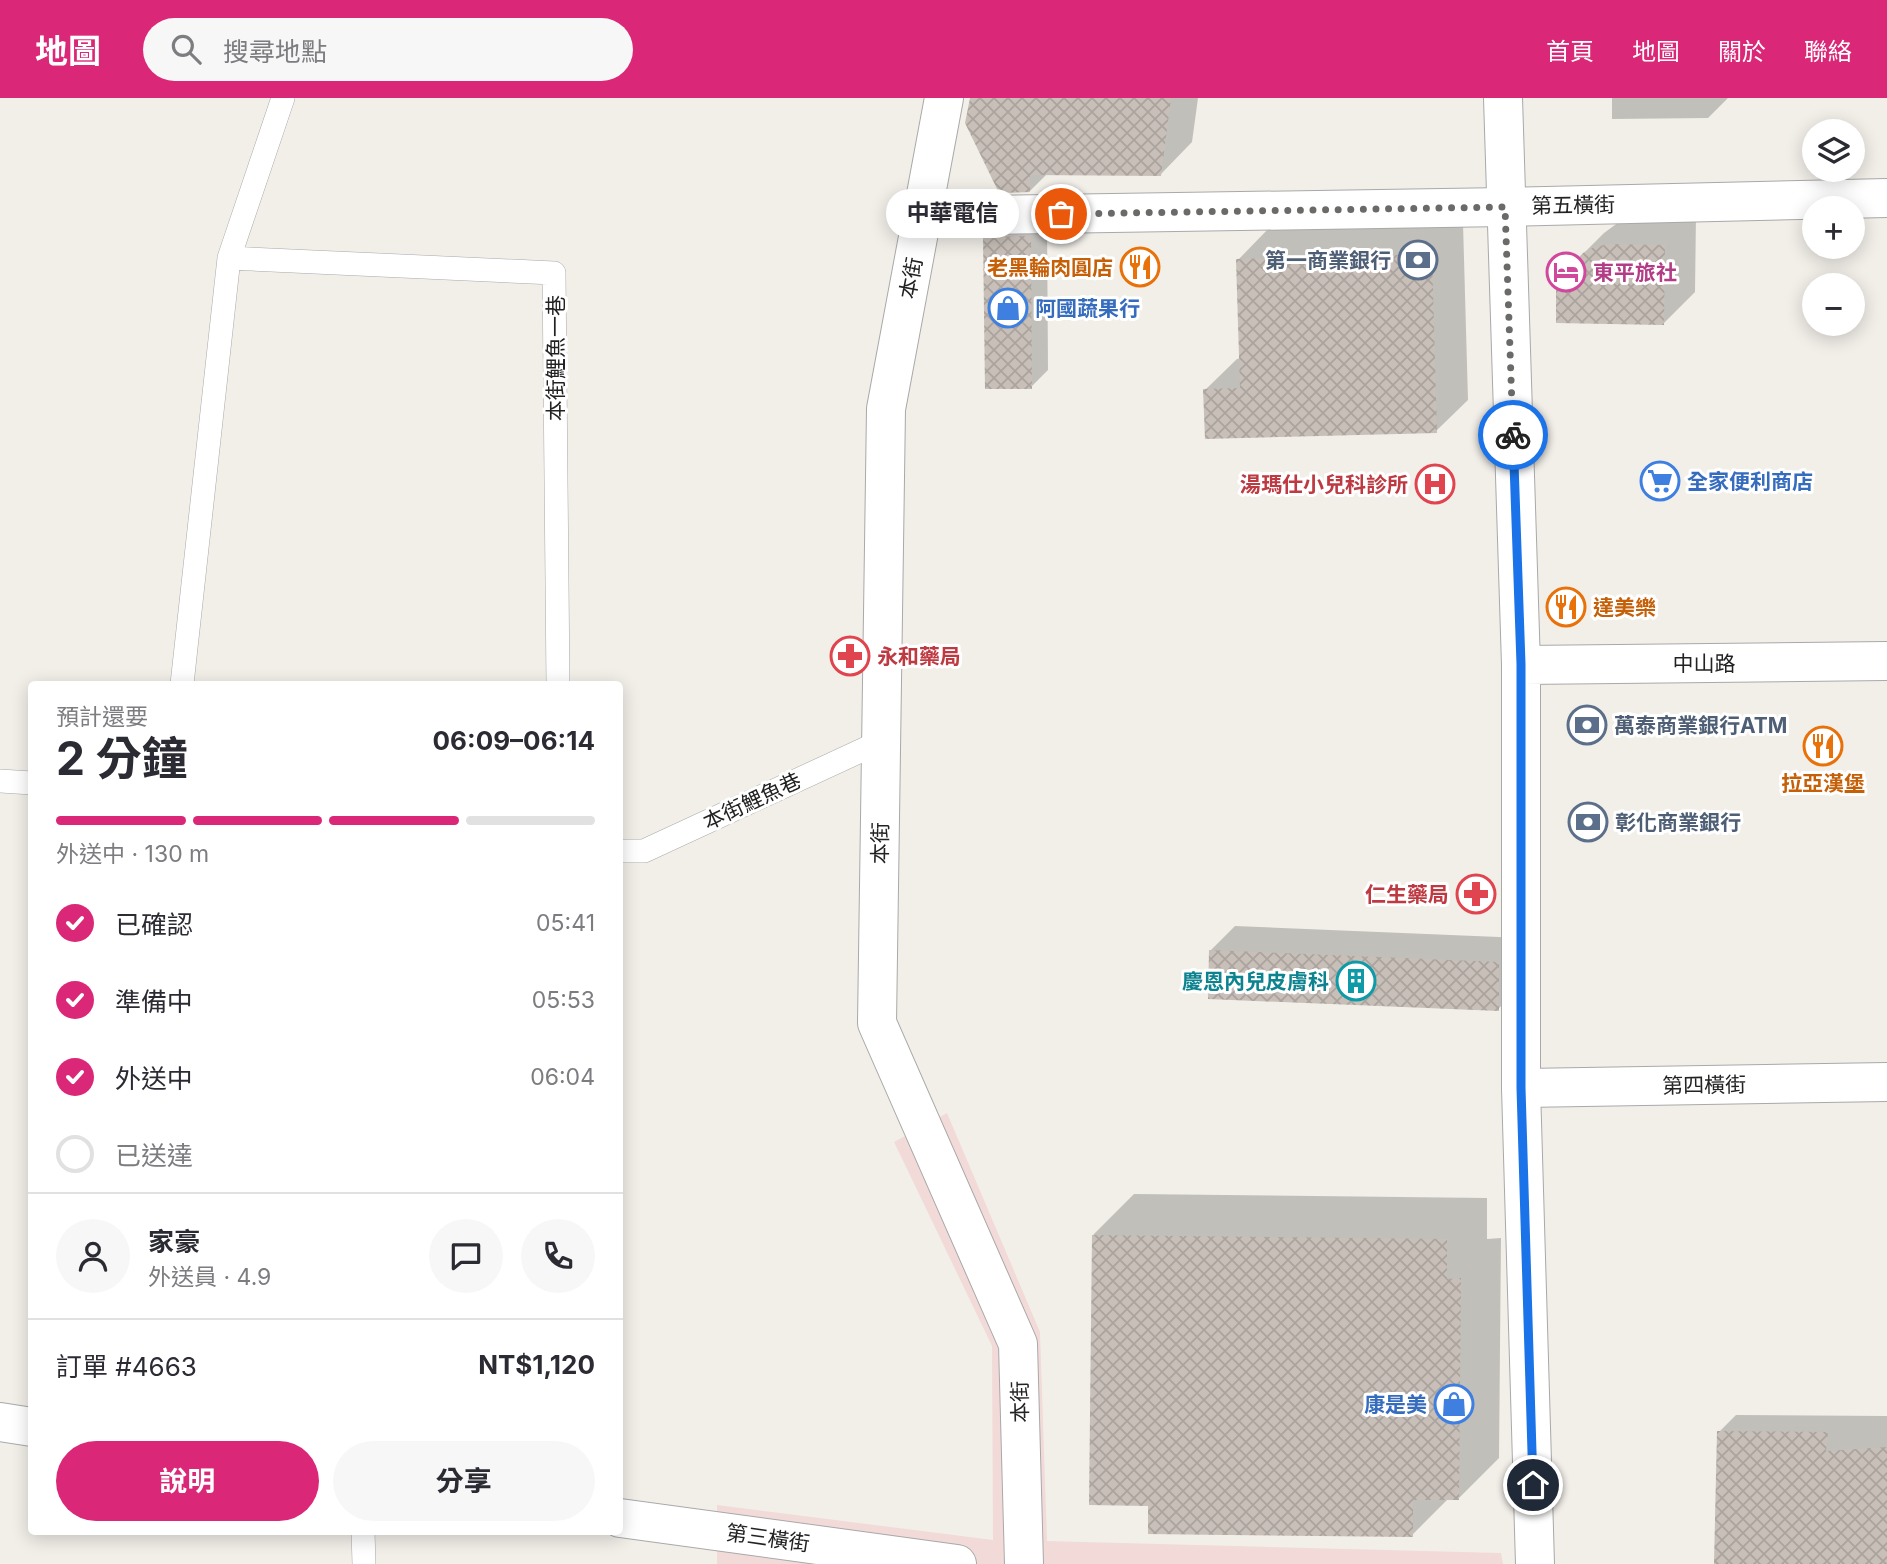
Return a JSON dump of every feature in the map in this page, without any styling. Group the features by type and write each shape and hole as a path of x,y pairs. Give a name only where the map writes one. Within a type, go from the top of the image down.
{"street":[{"name":"本街","path":"944,98 886,409 877,1023 1018,1343 1024,1564"},
{"path":"1503,98 1521,664 1521,1088 1535,1564"},
{"name":"第五橫街","path":"922,216 1887,198"},
{"name":"中山路","path":"1521,664 1887,661"},
{"name":"第四橫街","path":"1521,1088 1887,1082"},
{"path":"0,1422 28,1426"},
{"name":"第三橫街","path":"623,1518 957,1564"}],"lane":[{"path":"183,681 229,258 283,98"},
{"name":"本街鯉魚一巷","path":"229,258 554,272 558,681"},
{"name":"本街鯉魚巷","path":"623,851 644,851 882,741"},
{"path":"0,781 28,783"},
{"path":"363,1535 364,1564"}],"shaded area":[{"path":"947,1113 1040,1332 1047,1541 1501,1553 1503,1564 717,1564 717,1505 993,1540 992,1346 894,1142"}],"building":[{"path":"970,98 1171,98 1161,176 1030,175 1030,192 999,193 965,123"},
{"name":"阿國蔬果行","path":"1031,236 1032,389 985,389 983,237"},
{"path":"1609,244 1665,245 1664,325 1556,323 1556,287 1563,274 1583,253"},
{"path":"1432,254 1437,433 1205,439 1203,389 1240,388 1236,259"},
{"name":"慶恩內兒皮膚科","path":"1209,950 1499,962 1499,1011 1208,999"},
{"path":"1092,1235 1447,1239 1447,1279 1461,1278 1459,1500 1413,1500 1413,1537 1148,1534 1148,1506 1089,1505"},
{"path":"1717,1431 1828,1432 1826,1451 1887,1447 1887,1564 1714,1564"}],"way so far":[{"path":"1061,214 1505,207 1513,435"}],"place":[{"name":"中華電信","path":"1061,214"},
{"name":"第一商業銀行","path":"1418,260"},
{"name":"老黑輪肉圓店","path":"1140,267"},
{"name":"東平旅社","path":"1566,272"},
{"name":"阿國蔬果行","path":"1008,308"},
{"name":"全家便利商店","path":"1660,481"},
{"name":"湯瑪仕小兒科診所","path":"1435,484"},
{"name":"達美樂","path":"1566,607"},
{"name":"永和藥局","path":"850,656"},
{"name":"萬泰商業銀行ATM","path":"1587,725"},
{"name":"拉亞漢堡","path":"1823,746"},
{"name":"彰化商業銀行","path":"1588,822"},
{"name":"仁生藥局","path":"1476,894"},
{"name":"慶恩內兒皮膚科","path":"1356,981"},
{"name":"康是美","path":"1454,1404"}],"route":[{"path":"1513,435 1521,664 1521,1088 1533,1485"}]}
